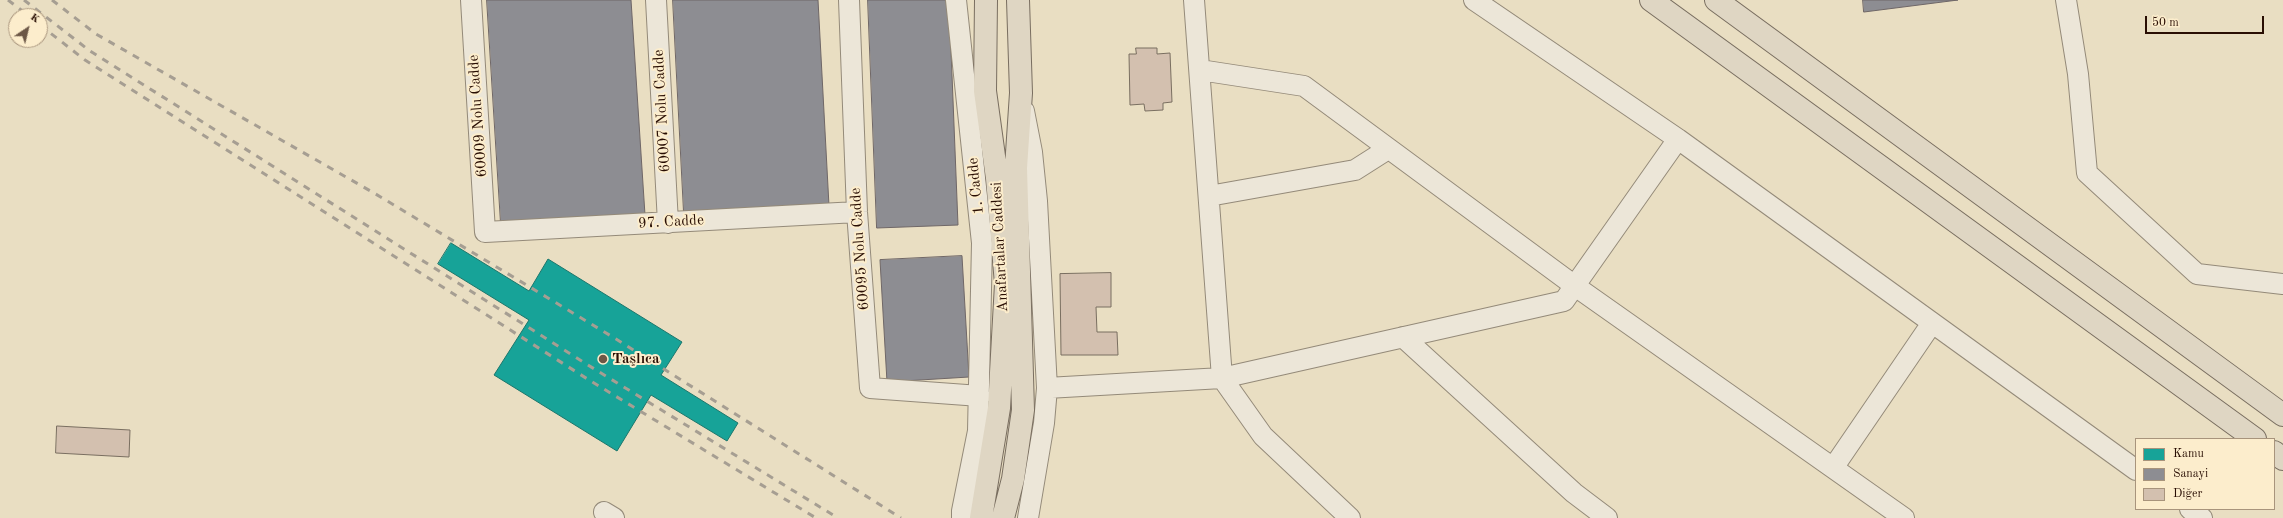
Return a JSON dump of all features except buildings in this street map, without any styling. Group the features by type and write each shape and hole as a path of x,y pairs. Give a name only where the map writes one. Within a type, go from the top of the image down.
{"main road":[{"name":"Anafartalar Caddesi","path":"982,518 999,408 1006,284 997,178 985,91 986,0"},
{"path":"1650,0 2255,438"},
{"path":"1716,0 2283,415"},
{"name":"Anafartalar Caddesi","path":"1003,518 1012,479 1023,410 1016,168 1021,93 1018,1"},
{"path":"2275,453 2283,459"}],"street":[{"name":"60009 Nolu Cadde","path":"471,0 485,232"},
{"name":"60007 Nolu Cadde","path":"656,0 668,223"},
{"name":"60095 Nolu Cadde","path":"849,0 857,212 870,388 980,396"},
{"name":"1. Cadde","path":"956,0 982,243 980,396 978,431 962,511 962,518"},
{"path":"1194,0 1222,378 1264,436 1350,518"},
{"path":"1474,0 1678,139 2135,469"},
{"path":"2066,0 2078,74 2087,173 2197,274 2283,284"},
{"path":"1200,70 1304,86 1575,286 1902,517"},
{"path":"1021,93 1032,152 1036,194 1047,388 1044,423 1028,518"},
{"path":"1047,388 1222,378 1564,301 1678,139"},
{"path":"1209,196 1356,170 1388,148"},
{"name":"97. Cadde","path":"485,232 857,212"},
{"path":"1833,468 1932,323"},
{"path":"1403,337 1574,493 1598,518"},
{"path":"1574,493 1607,518"},
{"path":"2191,510 2202,518"}],"railway":[{"path":"8,0 18,8"},
{"path":"24,0 90,51 596,370 838,518"},
{"path":"52,0 96,34 374,193 616,339 901,518"},
{"path":"48,31 85,60 589,380 816,518"}],"place":[{"name":"Taşlıca","path":"603,359"}]}
